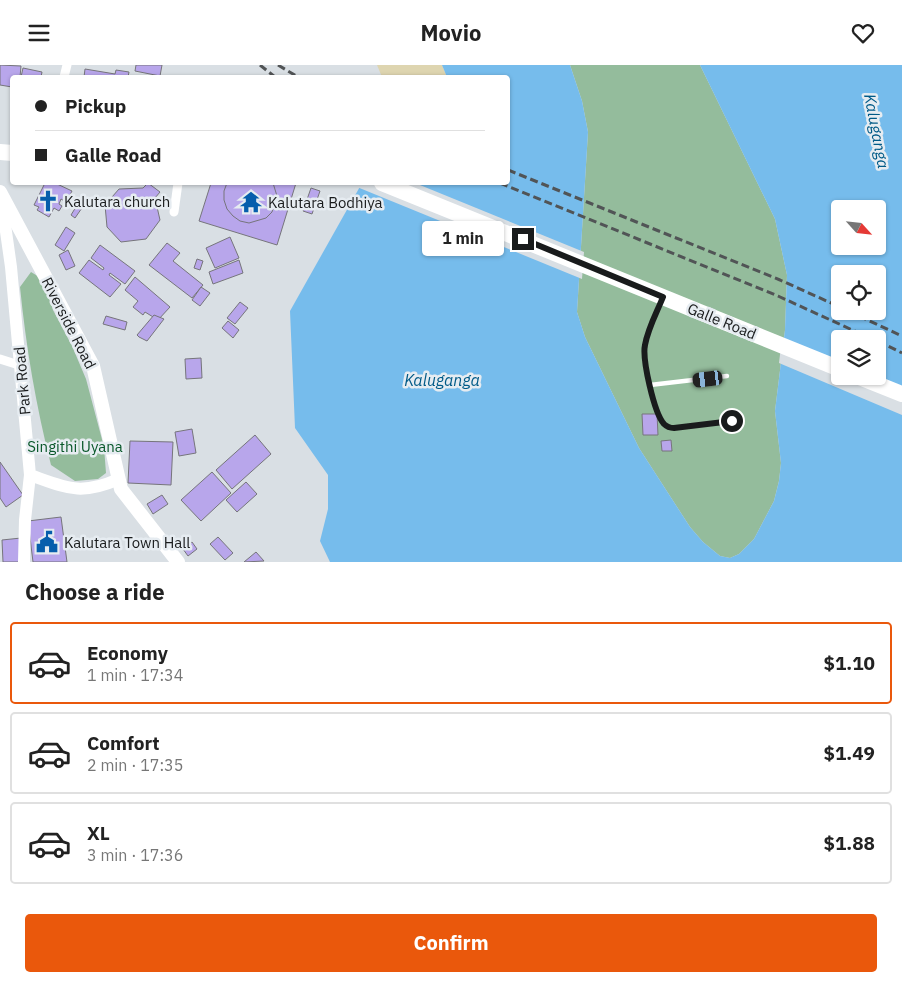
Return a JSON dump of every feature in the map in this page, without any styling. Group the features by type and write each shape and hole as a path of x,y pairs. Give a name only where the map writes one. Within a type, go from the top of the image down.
{"highway":[{"name":"Galle Road","path":"387,185 831,365"},
{"path":"880,385 902,394"}],"main road":[{"name":"Riverside Road","path":"0,194 93,367 121,489 178,562"}],"street":[{"path":"174,212 178,185"},
{"name":"Park Road","path":"0,194 11,267 22,366 30,475 25,520 24,562"},
{"path":"0,359 22,366"},
{"path":"30,475 65,487 86,490 118,479"}],"lane":[{"path":"663,297 645,345 644,357 650,385 663,423 668,427 674,428 732,421"},
{"path":"650,385 727,377"}],"green space":[{"path":"570,65 700,65 775,219 787,275 785,330 775,411 781,463 779,481 774,501 754,539 739,554 730,558 720,556 703,542 690,527 639,448 585,337 577,312 588,132 582,101"},
{"name":"Singithi Uyana","path":"31,272 44,280 53,310 72,346 86,379 104,447 106,473 98,479 75,481 51,465 32,376 20,287"}],"sand":[{"path":"377,65 442,65 446,75 381,75"}],"water":[{"name":"Kaluganga","path":"442,65 570,65 582,101 588,132 577,312 585,337 639,448 690,527 703,542 720,556 730,558 739,554 754,539 774,501 779,481 781,463 775,411 785,330 787,275 775,219 700,65 902,65 902,562 330,562 320,541 328,509 328,475 295,428 290,311 361,185 510,185 510,75 446,75"}],"pier":[{"path":"358,185 420,185 584,252 582,279 357,187"},
{"path":"782,338 831,370 831,385 779,363"},
{"path":"886,382 902,389 902,415 831,385 886,385"}],"building":[{"path":"0,65 21,66 20,75 10,75 10,87 0,85"},
{"path":"136,65 162,65 160,75 135,71"},
{"path":"23,68 42,72 41,75 21,75"},
{"path":"85,69 115,74 116,70 129,72 128,75 84,75"},
{"name":"Kalutara church","path":"44,185 59,185 72,191 66,202 61,199 59,204 62,206 59,211 54,208 49,217 37,210 39,207 34,205"},
{"path":"146,185 151,185 160,192 155,198 160,220 146,239 121,242 107,227 105,205 119,189 143,188"},
{"path":"210,185 295,185 277,245 199,221"},
{"name":"Kalutara Bodhiya","path":"226,185 274,185 277,196 272,212 266,218 249,223 240,221 227,209 224,191"},
{"path":"311,188 320,191 312,214 303,211"},
{"path":"79,202 84,205 75,218 71,215"},
{"path":"66,227 75,233 64,251 55,245"},
{"path":"230,237 239,258 215,268 206,248"},
{"path":"167,243 180,253 173,261 203,285 192,298 149,265"},
{"path":"100,245 135,271 125,284 110,273 109,275 121,284 110,297 79,273 89,260 103,270 104,268 91,258"},
{"path":"68,250 75,266 66,270 59,255"},
{"path":"197,259 203,261 200,270 194,268"},
{"path":"239,260 243,273 213,284 209,272"},
{"path":"135,277 170,307 158,320 145,312 143,315 133,307 138,301 125,290"},
{"path":"201,287 210,293 200,306 192,300"},
{"path":"240,302 248,308 235,324 227,318"},
{"path":"154,315 164,319 147,341 137,335"},
{"path":"106,316 127,322 125,330 103,324"},
{"path":"228,321 239,330 233,338 222,328"},
{"path":"201,358 202,378 186,379 185,359"},
{"path":"642,414 657,414 658,435 643,435"},
{"path":"192,429 196,453 179,456 175,432"},
{"path":"255,435 271,454 232,489 216,470"},
{"path":"671,440 672,451 662,451 661,441"},
{"path":"130,441 173,442 171,485 128,483"},
{"path":"0,462 23,495 6,507 0,498"},
{"path":"212,472 231,493 201,521 181,500"},
{"path":"246,482 257,494 237,512 226,500"},
{"path":"162,495 168,504 153,514 147,504"},
{"name":"Kalutara Town Hall","path":"61,517 67,562 33,562 28,521"},
{"path":"218,537 233,553 225,560 210,544"},
{"path":"21,538 22,562 3,562 2,540"},
{"path":"192,542 197,549 188,556 183,549"},
{"path":"256,552 264,561 244,562"}],"railway":[{"path":"260,65 272,75"},
{"path":"278,65 295,75"},
{"path":"510,171 780,280 831,303"},
{"path":"505,185 778,296 852,330"},
{"path":"867,320 902,336"},
{"path":"886,345 902,353"}],"place":[{"name":"Kalutara church","path":"48,201"},
{"name":"Kalutara Bodhiya","path":"251,202"},
{"name":"Kalutara Town Hall","path":"47,542"}],"route":[{"path":"523,239 663,297 648,334 644,357 654,401 663,423 668,427 674,428 732,421"}]}
